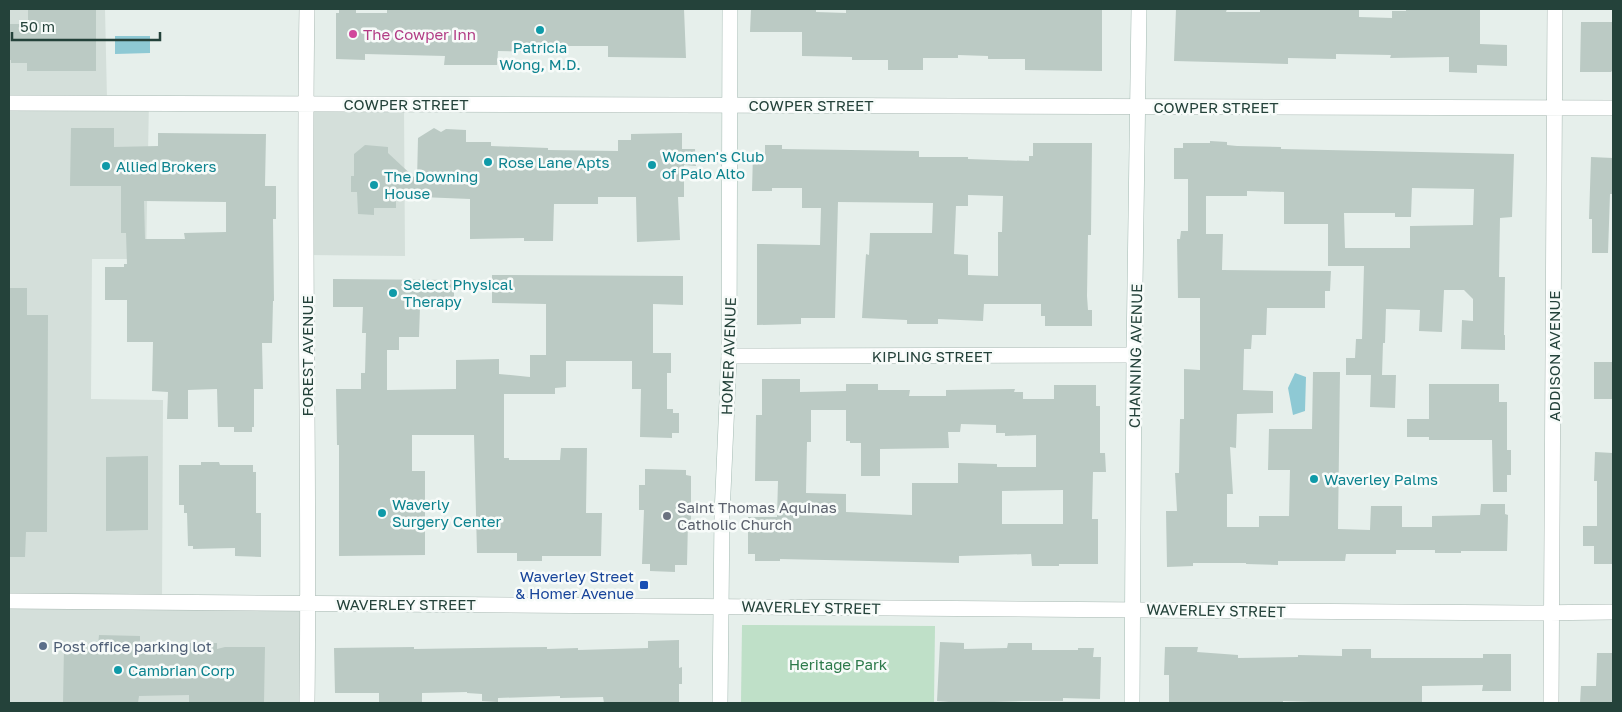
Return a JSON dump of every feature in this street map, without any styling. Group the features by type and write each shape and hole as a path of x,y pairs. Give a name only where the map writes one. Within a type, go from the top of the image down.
{"street":[{"name":"FOREST AVENUE","path":"307,9 306,355 309,604 307,703"},
{"name":"HOMER AVENUE","path":"720,703 722,515 729,356 730,9"},
{"name":"CHANNING AVENUE","path":"1132,703 1134,355 1139,9"},
{"name":"ADDISON AVENUE","path":"1551,703 1556,9"},
{"name":"COWPER STREET","path":"9,102 1613,108"},
{"name":"KIPLING STREET","path":"729,356 1134,355"},
{"name":"WAVERLEY STREET","path":"9,601 1613,612"}],"shaded area":[{"path":"9,9 105,9 107,99 149,100 146,259 92,259 91,399 163,400 162,602 309,604 307,703 9,703"},
{"path":"306,104 404,107 405,256 307,255"}],"green space":[{"name":"Heritage Park","path":"742,625 935,626 934,703 741,703"}],"water":[{"path":"115,36 150,36 150,53 115,54"},
{"path":"1295,373 1306,377 1305,411 1293,415 1288,388"}],"building":[{"path":"28,9 96,9 96,71 27,71 27,63 11,63 11,60 9,60 9,24 28,24"},
{"path":"339,9 356,9 356,13 387,13 387,9 684,9 686,58 608,57 608,46 553,46 553,52 498,51 497,65 444,65 445,56 365,54 365,60 336,59 336,13 339,13"},
{"path":"751,9 816,9 816,12 846,13 848,9 1102,9 1102,71 1025,70 1025,59 988,59 988,56 958,55 958,58 923,58 923,70 888,70 888,60 852,60 852,57 802,56 802,32 750,32"},
{"path":"1176,9 1227,9 1226,12 1260,12 1260,9 1359,9 1359,17 1392,18 1392,11 1406,11 1406,9 1480,9 1480,44 1507,45 1507,66 1477,65 1477,73 1449,72 1449,57 1390,58 1391,55 1336,54 1336,59 1288,58 1288,64 1174,61"},
{"path":"1581,22 1613,22 1613,70 1611,72 1580,72"},
{"path":"71,128 114,128 114,147 158,146 158,133 266,134 265,186 276,186 276,219 273,219 274,301 272,343 262,343 263,389 254,389 254,427 252,427 252,432 234,432 234,427 218,427 217,389 188,390 188,419 167,419 168,392 152,391 153,342 127,342 127,300 105,300 105,267 124,267 124,264 127,264 126,233 121,233 121,186 70,186","holes":["144,201 226,202 226,232 184,233 185,239 145,239"]},
{"path":"434,128 441,132 446,129 466,130 466,142 491,142 491,146 548,148 548,150 618,151 618,140 631,140 631,134 682,133 682,149 695,149 696,166 684,165 684,197 678,197 680,240 637,242 636,197 598,197 598,204 554,204 553,241 524,241 524,238 470,239 470,199 396,196 396,208 374,208 374,215 358,214 357,192 351,192 351,176 354,176 354,154 365,145 388,147 388,153 417,180 418,138"},
{"path":"1210,141 1227,142 1227,145 1281,147 1281,149 1514,154 1512,217 1500,218 1499,277 1505,277 1505,350 1461,349 1462,320 1473,321 1473,299 1464,290 1444,290 1442,332 1419,331 1420,310 1386,309 1382,375 1396,375 1395,408 1370,407 1371,375 1346,375 1346,358 1355,358 1356,339 1362,339 1364,266 1328,266 1328,224 1284,224 1284,192 1247,191 1247,196 1206,196 1206,234 1223,234 1222,270 1331,271 1330,291 1325,291 1325,308 1267,308 1266,335 1252,335 1251,349 1244,349 1243,390 1273,391 1273,413 1237,414 1236,448 1230,447 1233,494 1227,494 1227,527 1259,527 1259,516 1289,516 1290,470 1268,470 1269,429 1312,429 1313,372 1340,372 1338,529 1370,530 1371,506 1402,506 1402,527 1432,527 1432,516 1480,515 1481,504 1505,504 1505,514 1508,515 1507,551 1435,553 1435,550 1396,550 1396,554 1346,554 1345,561 1278,561 1278,565 1193,563 1193,566 1167,567 1166,511 1177,511 1175,473 1179,473 1180,419 1184,419 1184,369 1200,370 1200,298 1178,298 1177,239 1180,239 1181,231 1188,231 1188,179 1174,179 1174,148 1183,148 1183,143 1210,143","holes":["1412,188 1474,189 1473,225 1410,226 1410,248 1345,248 1344,213 1395,213 1395,217 1411,217"]},
{"path":"1033,143 1092,143 1091,235 1088,235 1087,296 1088,310 1092,310 1092,326 1045,326 1045,316 1041,316 1041,304 984,304 983,321 938,319 938,324 907,324 907,320 862,318 866,254 869,255 870,233 932,233 933,203 838,202 835,318 801,318 801,324 757,325 757,244 820,245 821,208 802,208 802,188 772,188 772,191 752,191 753,153 765,154 765,145 782,145 782,149 919,151 919,157 968,157 968,159 1029,161 1029,156 1033,156","holes":["968,195 1003,196 1002,232 998,232 998,276 968,275 968,255 954,254 956,206 968,206"]},
{"path":"1591,157 1613,158 1613,194 1610,194 1608,253 1592,253 1592,219 1589,219"},
{"path":"492,275 683,276 683,305 653,304 653,353 671,353 671,373 667,373 667,409 673,409 673,413 679,413 679,433 672,433 672,438 640,437 641,389 632,389 632,361 566,361 566,387 555,388 555,394 504,394 504,458 509,458 509,460 560,460 561,448 587,448 586,513 602,513 601,556 542,556 542,561 517,561 517,553 477,553 474,435 412,435 412,471 425,471 425,555 339,556 339,445 337,445 336,389 361,389 361,373 365,373 366,333 362,333 363,307 333,307 333,279 454,280 454,307 420,307 419,337 399,337 399,350 387,350 387,390 456,389 456,360 499,359 499,374 530,377 530,355 546,355 546,304 492,303"},
{"path":"9,288 27,288 27,315 48,315 47,532 26,532 25,557 9,557"},
{"path":"1594,362 1613,362 1613,399 1594,399"},
{"path":"762,379 800,379 800,392 846,391 846,384 878,384 878,390 910,390 909,396 946,396 946,390 1015,389 1014,392 1023,392 1023,399 1054,399 1054,385 1096,385 1096,406 1100,406 1100,453 1105,453 1106,472 1093,472 1092,519 1098,519 1098,564 1032,566 1031,554 959,556 959,563 780,559 780,561 755,561 755,554 748,554 748,517 777,517 778,481 755,481 756,415 762,415","holes":["811,410 846,410 846,441 861,443 861,476 880,476 880,449 949,448 948,432 960,432 961,424 996,425 996,433 1005,433 1005,436 1036,435 1036,467 997,467 997,464 958,463 958,483 912,483 912,515 846,512 846,494 806,493 807,442 811,442","1063,490 1063,524 1002,524 1002,491"]},
{"path":"1429,384 1499,384 1499,402 1507,402 1507,450 1511,450 1511,475 1507,475 1507,492 1493,492 1492,440 1429,440 1429,437 1407,437 1407,419 1429,419"},
{"path":"1595,452 1613,453 1613,564 1594,564 1594,546 1583,546 1583,526 1597,526 1597,481 1594,481"},
{"path":"148,456 148,530 106,531 106,457"},
{"path":"201,462 219,462 220,465 253,465 253,472 256,472 256,513 261,513 261,557 235,556 235,548 193,549 193,546 188,546 187,513 184,513 184,505 179,505 179,465 201,465"},
{"name":"Saint Thomas Aquinas Catholic Church","path":"645,469 686,470 686,475 691,476 691,521 688,521 687,565 675,565 675,572 650,571 650,564 642,564 644,510 639,510 639,485 645,485"},
{"path":"99,635 140,636 140,643 217,643 217,649 225,647 265,647 264,703 189,703 189,695 139,696 138,703 63,703 64,646 98,646"},
{"path":"679,640 679,668 682,667 682,684 679,684 679,703 604,703 603,697 560,698 560,696 498,698 498,702 482,701 482,694 467,692 422,693 422,703 379,703 379,693 335,693 334,648 547,647 547,649 578,648 578,650 648,648 648,641"},
{"path":"940,642 964,643 964,649 1007,648 1008,643 1032,643 1032,650 1094,648 1093,657 1101,657 1100,699 1063,698 1063,701 961,703 937,701"},
{"path":"1165,647 1198,647 1197,652 1238,655 1238,658 1298,657 1298,655 1342,656 1342,649 1371,649 1371,658 1483,658 1483,654 1511,654 1511,691 1482,691 1483,685 1422,686 1422,703 1283,701 1283,703 1169,703 1169,675 1164,675"},
{"path":"1597,653 1613,653 1613,703 1580,703 1581,686 1596,686"}],"place":[{"name":"Patricia Wong, M.D.","path":"540,30"},
{"name":"The Cowper Inn","path":"353,34"},
{"name":"Rose Lane Apts","path":"488,162"},
{"name":"Women's Club of Palo Alto","path":"652,165"},
{"name":"Allied Brokers","path":"106,166"},
{"name":"The Downing House","path":"374,185"},
{"name":"Select Physical Therapy","path":"393,293"},
{"name":"Waverley Palms","path":"1314,479"},
{"name":"Waverly Surgery Center","path":"382,513"},
{"name":"Saint Thomas Aquinas Catholic Church","path":"667,516"},
{"name":"Waverley Street & Homer Avenue","path":"644,585"},
{"name":"Post office parking lot","path":"43,646"},
{"name":"Cambrian Corp","path":"118,670"}]}
